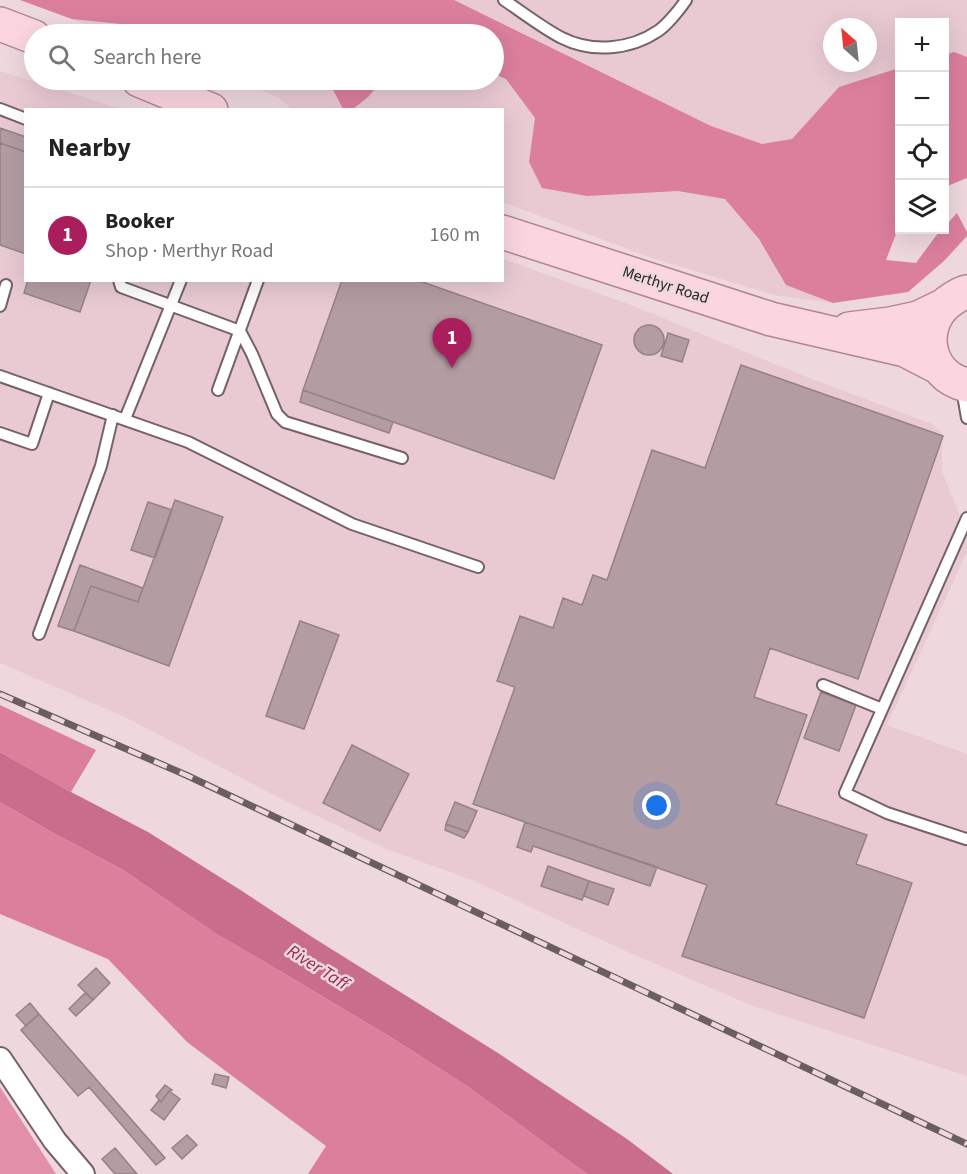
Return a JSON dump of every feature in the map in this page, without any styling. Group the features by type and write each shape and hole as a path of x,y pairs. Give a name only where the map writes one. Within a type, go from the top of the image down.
{"main road":[{"path":"0,24 24,34"},
{"path":"163,90 206,108"},
{"name":"Merthyr Road","path":"504,233 771,319 905,350 955,378"},
{"path":"955,378 931,351 929,335 934,317 960,294"},
{"name":"Merthyr Road","path":"830,332 918,318 960,294"}],"street":[{"path":"0,1059 55,1141 83,1174"}],"lane":[{"path":"504,0 560,37 581,46 602,48 634,43 660,30 686,0"},
{"path":"0,109 24,117"},
{"path":"120,282 121,286 240,331 277,414 285,422 402,458"},
{"path":"125,419 180,282"},
{"path":"218,390 257,282"},
{"path":"0,306 6,285"},
{"path":"0,376 189,442 352,524 478,567"},
{"path":"955,378 967,418"},
{"path":"0,432 32,444 49,393"},
{"path":"39,634 101,466 113,416"},
{"path":"966,839 887,813 845,793 967,518"},
{"path":"823,685 882,709"}],"shaded area":[{"path":"20,0 967,0 967,101 949,129 949,18 895,18 895,209 833,303 774,295 649,257 504,202 504,108 291,108 279,98 261,90 504,90 504,24 84,24"},
{"path":"20,0 454,0 503,24 121,24 72,19"},
{"path":"504,25 711,126 762,144 792,139 839,87 895,69 896,234 886,260 916,263 937,234 949,234 949,222 957,213 967,236 944,261 908,292 833,303 786,285 759,239 725,199 678,191 587,196 542,188 529,162 535,118 504,78"},
{"path":"954,52 967,57 967,178 949,185 949,72 949,54"},
{"path":"0,71 24,79 24,90 60,90 118,108 24,108 24,282 504,282 504,259 631,305 799,374 932,424 942,433 942,471 967,534 967,552 887,725 967,754 967,1076 748,1004 621,949 472,880 386,849 278,797 123,716 0,663"},
{"path":"333,90 374,90 354,108 342,108"},
{"path":"0,705 96,750 71,792 0,752"},
{"path":"0,802 123,870 215,933 392,1038 470,1088 587,1174 308,1174 326,1146 187,1042 108,959 0,914"},
{"path":"0,1087 56,1174 0,1174"}],"water":[{"name":"River Taff","path":"0,752 148,832 498,1053 627,1139 673,1174 587,1174 470,1088 392,1038 215,933 123,870 0,802"}],"building":[{"path":"0,128 24,136 24,151 0,143"},
{"path":"0,143 24,151 24,253 0,245"},
{"path":"27,282 90,282 80,312 24,293"},
{"path":"341,282 423,282 602,345 554,479 303,390"},
{"path":"649,325 655,326 663,334 663,346 655,354 649,355 643,354 635,346 634,340 635,334 643,326"},
{"path":"668,333 689,340 682,362 661,356"},
{"path":"741,365 943,436 858,679 770,648 754,697 807,715 776,804 867,835 856,864 912,883 864,1018 682,956 707,885 473,804 515,687 497,681 520,616 553,628 563,598 582,605 593,575 607,580 652,450 705,468"},
{"path":"303,390 393,422 389,433 300,402"},
{"path":"175,500 223,517 169,666 74,631 91,586 138,602"},
{"path":"148,502 172,510 155,558 131,550"},
{"path":"80,565 143,588 138,602 91,586 74,631 58,626"},
{"path":"300,621 339,635 304,729 266,716"},
{"path":"821,692 856,705 839,751 804,738"},
{"path":"352,745 409,774 380,831 323,803"},
{"path":"455,802 477,811 468,832 446,824"},
{"path":"525,822 657,867 650,886 533,846 531,852 517,847"},
{"path":"446,824 468,832 464,838 445,830"},
{"path":"548,866 589,881 582,900 541,886"},
{"path":"589,881 614,889 608,905 584,896"},
{"path":"96,968 110,983 93,1000 78,985"},
{"path":"85,993 93,1000 76,1016 69,1009"},
{"path":"30,1003 39,1014 26,1026 16,1015"},
{"path":"39,1014 165,1158 156,1165 89,1087 78,1096 21,1030"},
{"path":"215,1074 229,1077 226,1088 212,1084"},
{"path":"165,1085 172,1090 161,1102 156,1096"},
{"path":"169,1091 180,1099 164,1120 151,1110"},
{"path":"187,1135 197,1145 182,1159 172,1148"},
{"path":"115,1148 137,1174 115,1174 102,1159"}],"railway":[{"path":"0,694 186,775 967,1144"}],"place":[{"name":"Booker","path":"452,368"}]}
